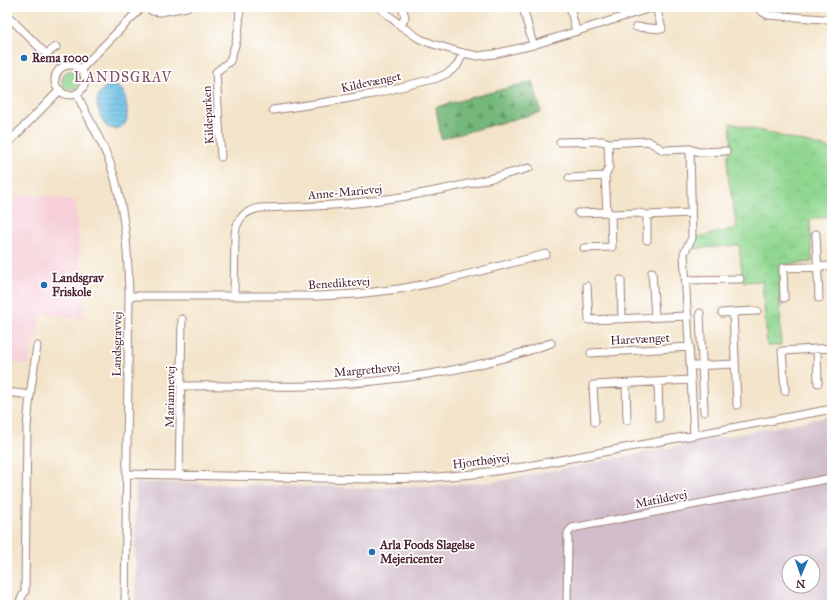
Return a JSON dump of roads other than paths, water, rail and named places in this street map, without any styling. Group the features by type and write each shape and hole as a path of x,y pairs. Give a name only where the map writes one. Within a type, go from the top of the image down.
{"street":[{"path":"81,69 142,7"},
{"path":"148,7 152,10 160,12 187,7"},
{"name":"Kildeparken","path":"221,157 216,72 230,61 239,26 240,7"},
{"path":"379,7 401,26 420,39 462,53 478,56 533,45 655,7 662,29 636,27"},
{"path":"401,26 404,17 402,7"},
{"path":"523,7 533,45"},
{"path":"570,7 576,31"},
{"path":"758,7 761,11 768,15 832,19"},
{"path":"7,15 46,54 56,47"},
{"name":"Kildevænget","path":"273,110 373,94 437,78 448,73 457,66 462,53"},
{"path":"74,65 81,69 85,75 85,82 82,89 77,94 66,94 60,90 56,85 55,78 59,69 74,65"},
{"path":"7,144 60,90"},
{"name":"Landsgravvej","path":"77,94 110,164 118,192 126,238 128,296 125,605"},
{"path":"560,142 603,141 608,143 648,141 663,150 690,149 699,152 726,151"},
{"path":"584,248 612,247 605,176 609,167 608,143"},
{"path":"690,149 692,238 684,252 694,435"},
{"name":"Anne-Marievej","path":"234,296 236,226 242,216 251,210 260,208 328,205 380,200 440,190 529,168"},
{"path":"569,178 605,176"},
{"path":"578,214 639,213 647,215 691,213"},
{"path":"647,215 647,240"},
{"path":"816,234 819,298"},
{"name":"Benediktevej","path":"128,296 317,296 356,294 399,289 438,282 546,254"},
{"path":"784,298 783,268 832,266"},
{"name":"Harevænget","path":"652,272 655,317"},
{"path":"686,280 740,279"},
{"name":"Harevænget","path":"621,280 622,319"},
{"name":"Harevænget","path":"588,286 589,320 688,316"},
{"path":"722,312 757,311"},
{"path":"733,312 737,405"},
{"path":"700,313 704,412"},
{"name":"Mariannevej","path":"179,475 182,319"},
{"name":"Margrethevej","path":"181,386 305,386 365,382 420,376 474,366 550,343"},
{"path":"18,605 25,591 27,427 37,346"},
{"name":"Harevænget","path":"591,353 690,347"},
{"path":"785,391 782,351 832,348"},
{"path":"817,349 818,383"},
{"path":"691,366 736,364"},
{"path":"595,422 593,385 691,380"},
{"path":"658,382 659,418"},
{"path":"626,384 627,420"},
{"path":"7,392 30,395"},
{"name":"Hjorthøjvej","path":"127,474 371,479 424,478 523,467 832,409"},
{"name":"Matildevej","path":"567,605 568,533 572,528 832,478"}],"water":[{"path":"109,85 117,86 122,90 126,101 126,122 116,129 105,125 100,115 97,103 100,93"}],"place":[{"name":"Rema 1000","path":"24,58"},
{"name":"Landsgrav Friskole","path":"44,285"},
{"name":"Arla Foods Slagelse Mejericenter","path":"372,552"}],"district":[{"name":"LANDSGRAV","path":"123,77"}]}
